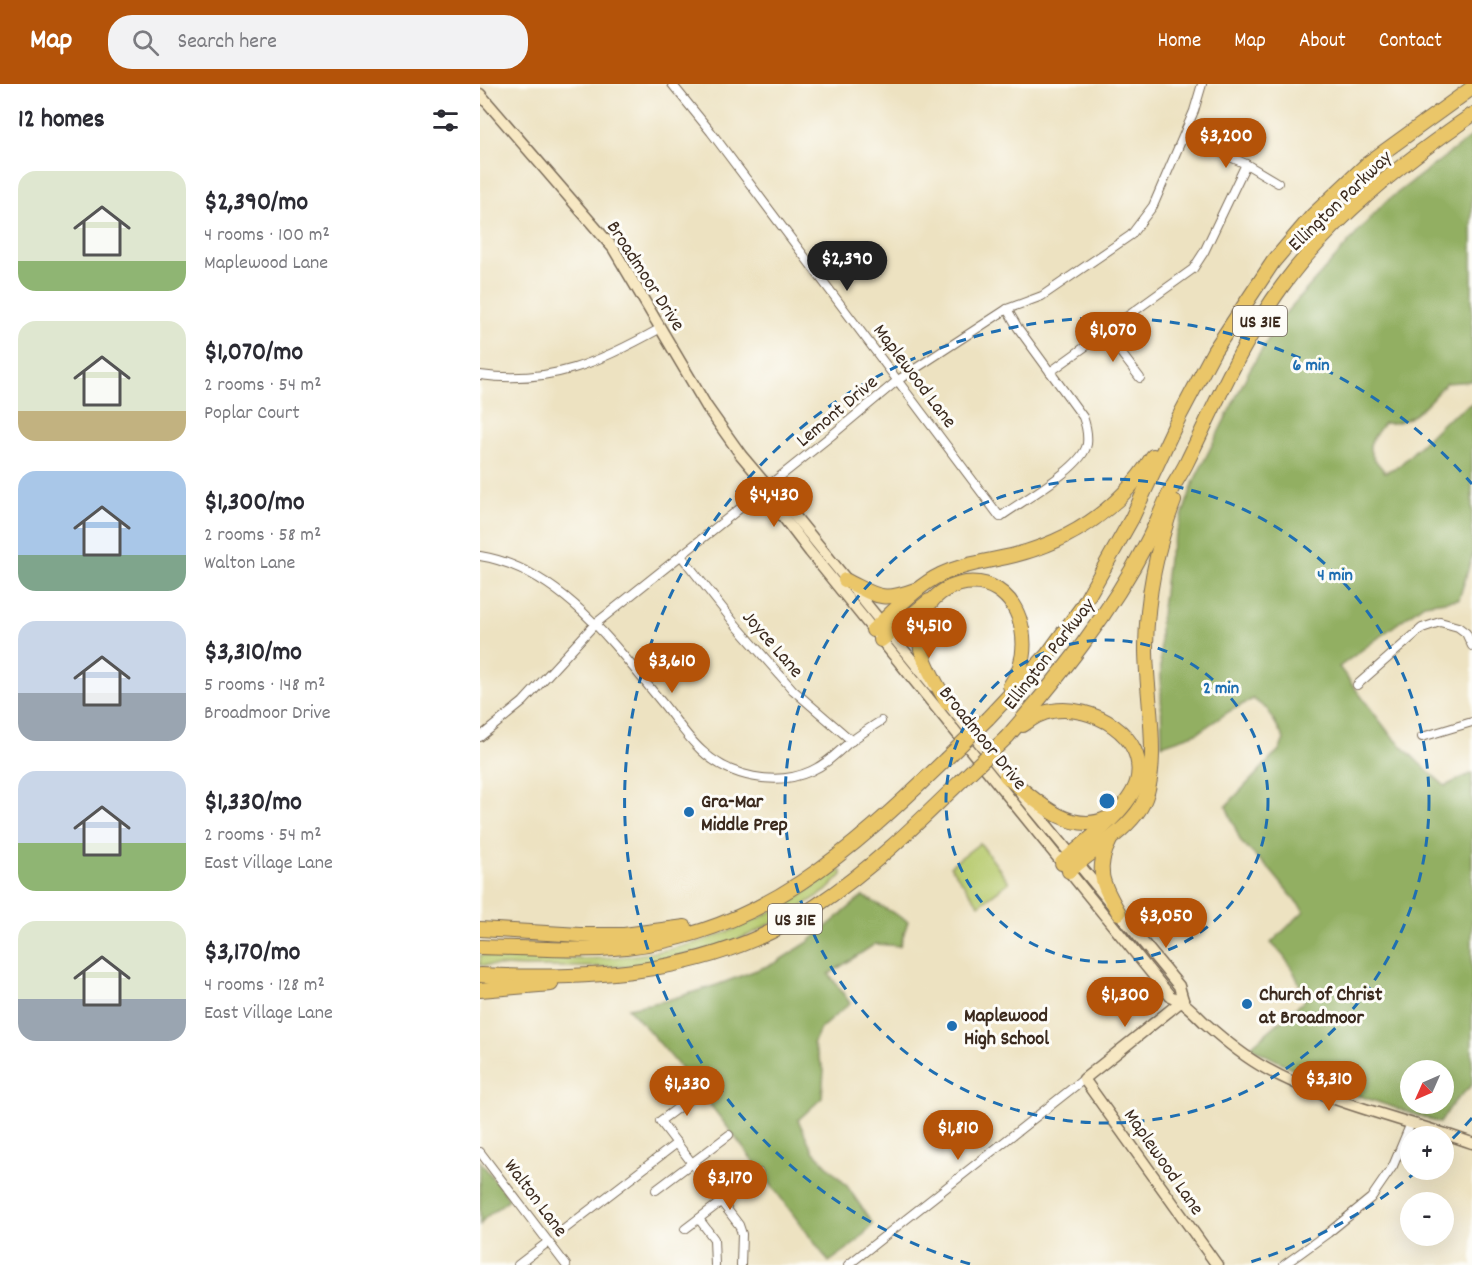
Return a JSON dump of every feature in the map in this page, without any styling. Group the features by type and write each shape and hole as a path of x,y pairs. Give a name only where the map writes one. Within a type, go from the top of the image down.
{"highway":[{"name":"Ellington Parkway","path":"480,947 605,949 653,943 730,922 787,892 836,859 869,832 945,760 1047,655 1082,607 1132,519 1179,417 1214,351 1273,262 1313,215 1367,164 1472,88"},
{"name":"Ellington Parkway","path":"480,975 588,977 652,969 691,961 731,949 777,929 815,907 895,843 1007,737 1066,668 1103,617 1137,560 1172,489 1185,468 1222,387 1250,337 1298,266 1333,228 1386,178 1472,115"},
{"path":"845,580 869,593 896,597 920,588 941,574 1044,546 1090,523 1131,487 1179,417"},
{"path":"1070,863 1112,836 1136,814 1145,799 1151,780 1152,760 1146,659 1150,600 1161,544 1185,468"},
{"path":"881,632 958,584 969,582 988,584 1006,595 1019,619 1023,647 1020,670 987,718"},
{"path":"881,632 920,588"},
{"path":"941,593 929,605 922,619 920,639 923,656 947,703"},
{"path":"1007,737 1029,721 1050,711 1081,711 1102,718 1128,740 1135,754 1138,773 1130,797 1070,863"},
{"path":"1006,776 1043,806 1065,819 1085,823 1113,816"},
{"path":"1112,836 1102,859 1102,877 1119,913"},
{"path":"480,929 580,935 624,935 678,929 730,914 787,892"},
{"path":"480,990 533,987 588,977"}],"main road":[{"name":"Broadmoor Drive","path":"480,93 613,248 712,416 741,455 781,499 845,580 881,632 947,703 1006,776 1170,996 1183,1000 1223,1039 1280,1076 1317,1094 1472,1143"},
{"name":"Broadmoor Drive","path":"768,487 774,505 1070,863 1119,913 1179,986 1183,1000"},
{"path":"1084,1078 1183,1000"},
{"name":"Maplewood Lane","path":"1084,1078 1217,1265"}],"street":[{"name":"Maplewood Lane","path":"672,84 711,132 1000,517 1078,462 1087,446 1087,429 1083,417 1050,372"},
{"name":"Lemont Drive","path":"480,737 522,702 595,624 682,557 898,380 1007,309 1042,296 1131,235 1154,206 1194,111 1202,84"},
{"path":"1184,136 1246,164 1278,183"},
{"path":"1007,309 1050,372 1193,269 1204,252 1246,164"},
{"path":"480,375 506,379 543,376 573,369 596,362 661,328"},
{"path":"1106,333 1140,378"},
{"path":"480,556 519,567 561,594 595,624 702,751 744,776 769,779 790,778 810,772 881,721"},
{"name":"Joyce Lane","path":"682,557 736,625 793,690 852,741"},
{"path":"1357,685 1422,628 1440,622 1458,627 1466,633 1472,646"},
{"path":"1422,737 1472,722"},
{"path":"848,1265 1084,1078"},
{"path":"698,1093 660,1121 741,1229 741,1265"},
{"path":"1284,1265 1371,1198 1393,1166 1410,1123"},
{"path":"656,1190 729,1135"},
{"path":"562,1231 677,1143"},
{"name":"Walton Lane","path":"480,1152 566,1265"},
{"path":"685,1229 759,1173"},
{"path":"699,1219 714,1239 715,1265"},
{"path":"518,1265 548,1242"}],"green space":[{"path":"1472,136 1472,381 1446,383 1419,411 1403,421 1384,423 1374,437 1370,448 1373,458 1385,472 1399,466 1445,421 1472,403 1472,557 1459,599 1424,604 1339,667 1389,733 1445,786 1472,773 1472,1085 1454,1102 1454,1060 1400,1060 1400,1110 1324,1084 1250,1047 1305,1000 1292,969 1271,943 1304,911 1271,871 1241,842 1226,806 1280,749 1284,739 1268,710 1253,699 1197,733 1162,745 1160,626 1168,558 1194,481 1249,371 1281,318 1384,203"},
{"path":"980,843 1009,882 979,905 950,866"},
{"path":"837,870 842,871 842,875 826,891 793,912 751,934 715,948 628,967 480,965 480,955 586,959 622,957 688,945 749,923 808,890"},
{"path":"863,896 908,921 900,946 875,944 829,974 850,1003 820,1029 813,1044 824,1070 822,1098 798,1120 813,1151 847,1186 873,1224 857,1242 829,1262 707,1101 628,1008 664,1001 717,985 775,963 807,943"},
{"path":"1413,1114 1446,1114 1440,1123"},
{"path":"480,1161 509,1199 485,1218 480,1225"}],"place":[{"name":"Gra-Mar Middle Prep","path":"689,812"},
{"name":"Church of Christ at Broadmoor","path":"1247,1004"},
{"name":"Maplewood High School","path":"952,1026"}]}
